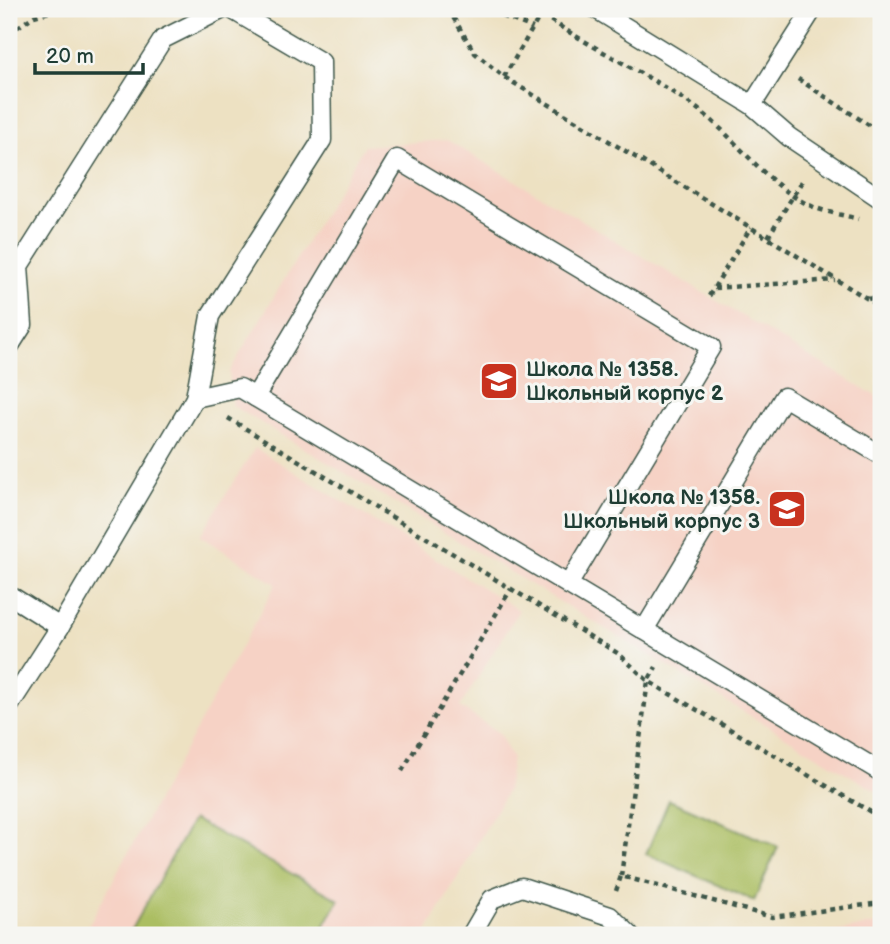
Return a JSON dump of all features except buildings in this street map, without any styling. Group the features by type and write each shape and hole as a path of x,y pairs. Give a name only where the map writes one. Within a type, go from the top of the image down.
{"lane":[{"path":"9,347 23,325 19,265 163,39 223,9"},
{"path":"9,706 60,627 195,398 210,316 323,140 321,62 231,9"},
{"path":"596,9 752,105 789,136 881,199"},
{"path":"752,105 813,9"},
{"path":"255,397 397,159 711,346 568,585"},
{"path":"195,398 240,388 881,772"},
{"path":"644,630 784,397 881,455"},
{"path":"14,598 60,627"},
{"path":"471,935 492,899 522,887 610,916 630,935"}],"path":[{"path":"9,34 34,16 61,9"},
{"path":"448,9 475,53 504,77 881,307"},
{"path":"484,9 533,28"},
{"path":"534,9 542,11 691,104 728,135 768,176 793,195 816,208 867,221"},
{"path":"504,77 542,11"},
{"path":"777,65 881,133"},
{"path":"768,237 817,156"},
{"path":"709,296 751,227"},
{"path":"714,288 836,280"},
{"path":"868,299 881,296"},
{"path":"195,398 619,654 648,681 881,818"},
{"path":"402,771 511,589"},
{"path":"610,916 621,876 648,681 669,645"},
{"path":"621,876 772,917 881,903"}],"shaded area":[{"name":"Школа № 1358. Школьный корпус 2","path":"447,140 881,399 881,794 233,406 229,372 364,146"},
{"path":"255,448 519,610 460,707 499,733 512,758 507,791 425,935 83,935 276,584 200,536"},
{"path":"881,923 881,935 819,935"}],"green space":[{"path":"669,800 778,847 754,901 646,854"},
{"path":"193,819 339,900 319,935 129,935"}],"place":[{"name":"Школа № 1358. Школьный корпус 2","path":"499,381"},
{"name":"Школа № 1358. Школьный корпус 3","path":"787,509"}]}
